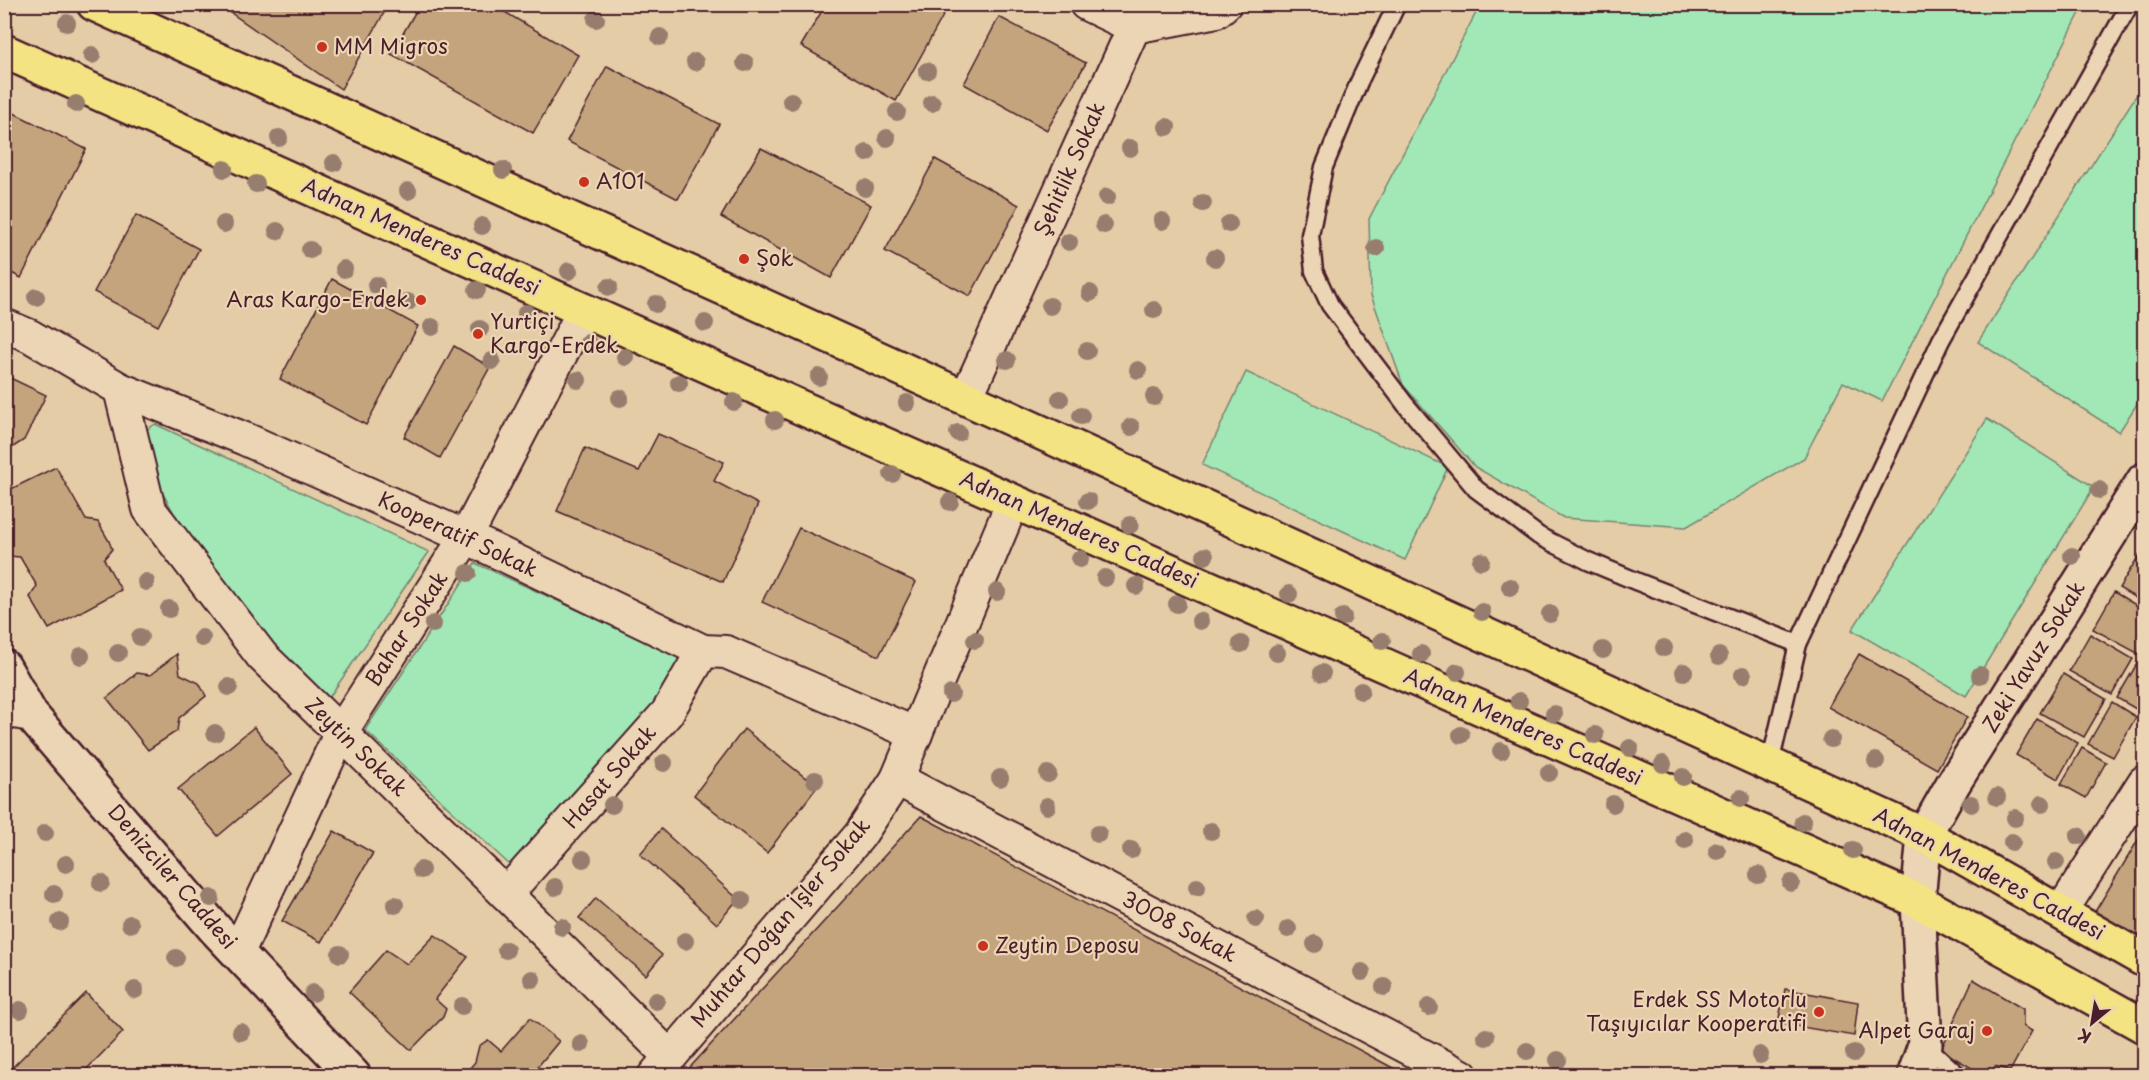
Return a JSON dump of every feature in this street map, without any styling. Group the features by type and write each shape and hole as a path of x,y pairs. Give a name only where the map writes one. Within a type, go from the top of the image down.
{"main road":[{"name":"Adnan Menderes Caddesi","path":"94,4 1924,835 2145,960"},
{"name":"Adnan Menderes Caddesi","path":"4,51 1918,901 2145,1026"}],"street":[{"path":"1086,4 1125,16 1216,11 1225,4"},
{"name":"Şehitlik Sokak","path":"966,398 1125,16"},
{"name":"Bahar Sokak","path":"238,952 341,732 466,537 584,310"},
{"name":"Kooperatif Sokak","path":"4,325 30,336 120,389 245,439 466,537 703,651 726,652 916,734"},
{"name":"Zeytin Sokak","path":"120,389 149,509 262,656 506,894 661,1066"},
{"name":"Zeki Yavuz Sokak","path":"1924,835 1953,784 2145,480"},
{"name":"Muhtar Doğan İşler Sokak","path":"661,1066 860,835 897,779 1013,501"},
{"name":"Hasat Sokak","path":"506,894 667,713 703,651"},
{"name":"Denizciler Caddesi","path":"4,667 18,713 208,921 354,1076"},
{"name":"3008 Sokak","path":"897,779 1462,1076"},
{"path":"2061,912 2145,782"},
{"path":"1920,1060 1918,901 1924,835"}],"lane":[{"path":"1397,4 1359,82 1324,167 1310,235 1314,271 1330,305 1405,404 1476,489 1539,536 1588,561 1638,582 1798,644"},
{"path":"1770,764 1798,644 1941,340 2130,4"},
{"path":"1920,1060 1959,1076"}],"green space":[{"path":"1480,5 2084,5 1882,401 1843,382 1804,458 1686,527 1564,518 1475,467 1403,385 1371,295 1369,219"},
{"path":"2139,91 2144,95 2144,393 2119,432 1978,342"},
{"path":"1246,372 1448,467 1405,560 1202,465"},
{"path":"1987,419 2094,487 1966,696 1852,630"},
{"path":"155,424 429,552 328,699 275,647 178,520 132,440"},
{"path":"475,563 684,659 647,723 512,867 365,730"}],"building":[{"name":"MM Migros","path":"218,4 389,4 341,89"},
{"path":"420,4 491,4 578,55 533,133 391,54"},
{"path":"826,4 949,5 896,101 801,46"},
{"path":"999,17 1086,63 1047,130 964,84"},
{"path":"607,66 719,124 678,199 567,141"},
{"path":"4,108 86,149 21,278 4,269"},
{"path":"761,148 871,205 831,278 721,217"},
{"path":"935,159 1019,205 970,296 885,251"},
{"path":"136,215 199,249 158,326 94,292"},
{"path":"332,279 418,326 366,425 280,379"},
{"path":"454,346 490,367 440,458 404,437"},
{"path":"4,375 46,395 24,440 4,453"},
{"path":"658,434 724,462 714,481 758,504 723,582 557,511 585,448 639,471"},
{"path":"56,467 86,520 98,522 109,541 112,549 104,559 121,590 49,629 30,597 37,586 20,557 8,556 4,550 4,503 10,500 11,489"},
{"path":"799,528 916,582 879,656 762,602"},
{"path":"2141,552 2144,554 2144,603 2119,588"},
{"path":"2114,592 2144,610 2144,644 2139,654 2093,629"},
{"path":"2090,634 2133,659 2112,695 2069,671"},
{"path":"177,654 180,674 199,683 206,696 179,718 177,731 148,750 107,698 137,673 150,675"},
{"path":"1859,654 1967,717 1937,769 1828,707"},
{"path":"2138,662 2144,665 2143,713 2117,698"},
{"path":"2063,674 2106,699 2084,737 2040,713"},
{"path":"2112,702 2136,717 2113,757 2088,744"},
{"path":"2037,719 2078,743 2058,779 2016,755"},
{"path":"254,727 292,774 218,836 178,789"},
{"path":"744,729 817,787 767,853 694,795"},
{"path":"2082,748 2106,762 2086,798 2061,784"},
{"name":"Zeytin Deposu","path":"921,816 1408,1076 682,1076"},
{"path":"661,829 738,899 717,924 640,854"},
{"path":"2144,830 2144,952 2090,920"},
{"path":"334,831 373,853 321,942 282,921"},
{"path":"596,898 662,955 646,975 579,918"},
{"path":"435,935 468,957 435,999 446,1009 443,1017 411,1050 349,992 386,950 407,964"},
{"path":"1973,979 2023,1009 2023,1026 2032,1031 2010,1071 1995,1066 1991,1076 1985,1076 1941,1050"},
{"name":"Erdek SS Motorlu Taşıyıcılar Kooperatifi","path":"1785,989 1858,1002 1854,1036 1778,1023"},
{"path":"86,993 123,1032 80,1076 4,1076"},
{"path":"530,1018 559,1041 530,1076 463,1076 475,1062 479,1046 488,1040 501,1051"}],"place":[{"name":"MM Migros","path":"322,47"},
{"name":"A101","path":"584,182"},
{"name":"Şok","path":"744,259"},
{"name":"Aras Kargo-Erdek","path":"421,300"},
{"name":"Yurtiçi Kargo-Erdek","path":"478,334"},
{"name":"Zeytin Deposu","path":"983,946"},
{"name":"Erdek SS Motorlu Taşıyıcılar Kooperatifi","path":"1819,1012"},
{"name":"Alpet Garaj","path":"1987,1031"}]}
